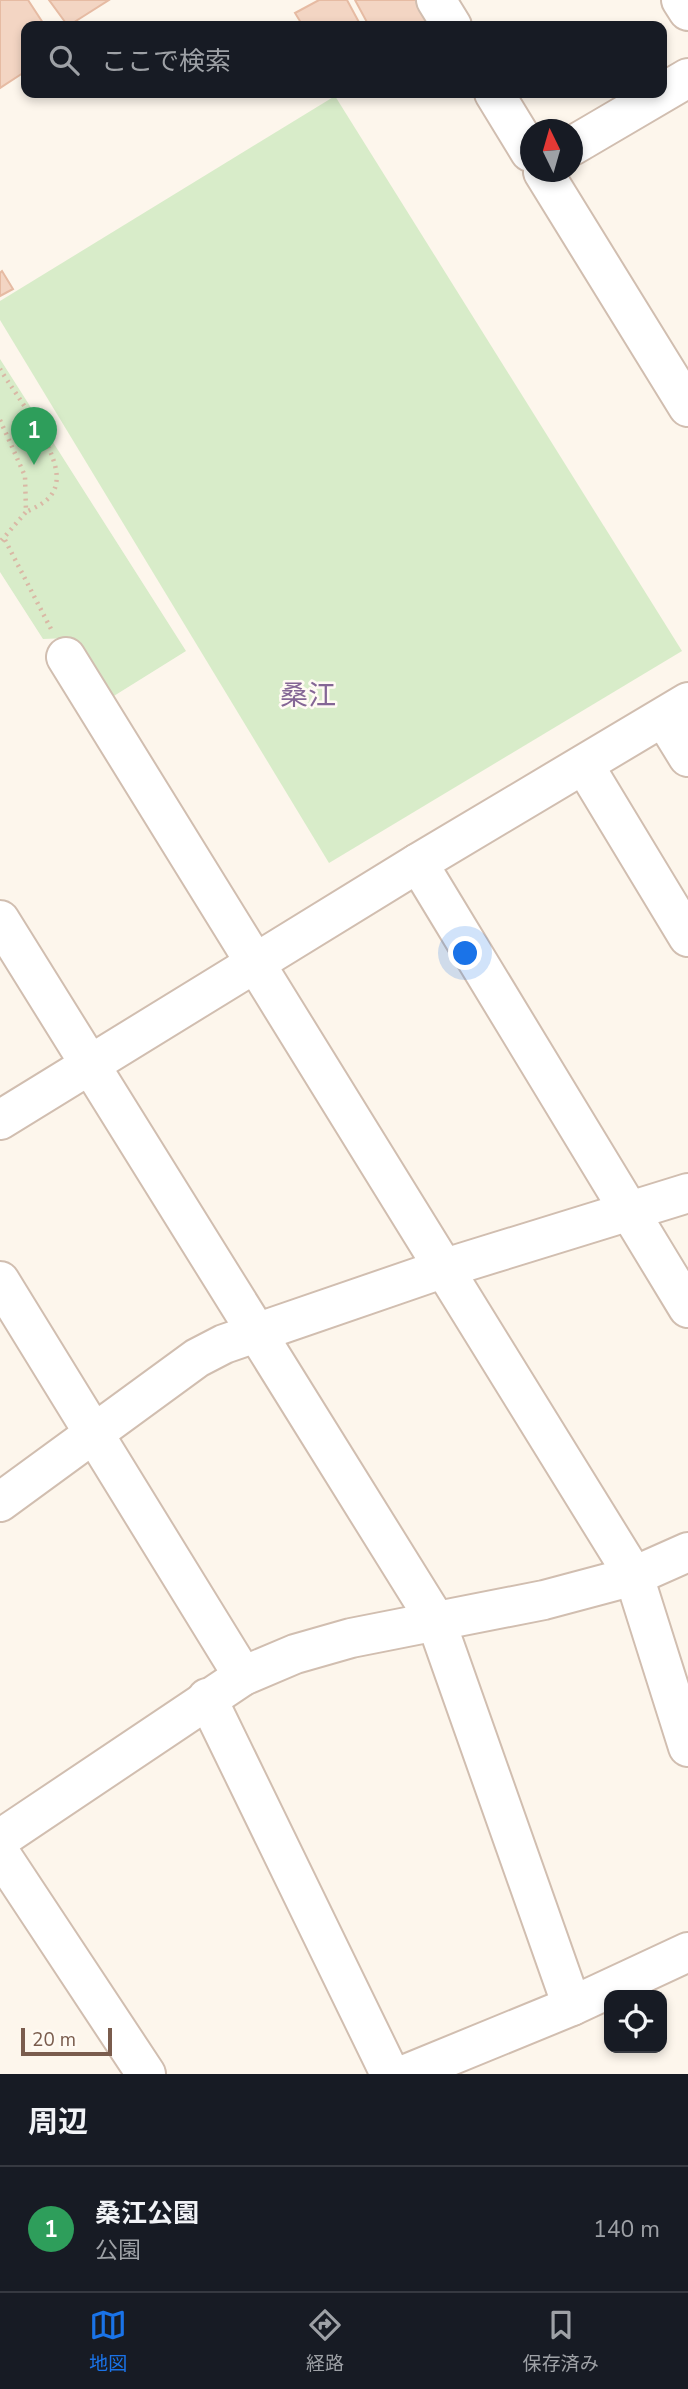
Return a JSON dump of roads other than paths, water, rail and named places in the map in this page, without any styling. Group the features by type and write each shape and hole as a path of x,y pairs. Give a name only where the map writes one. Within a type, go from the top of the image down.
{"street":[{"path":"436,0 449,21"},
{"path":"681,0 688,11"},
{"path":"667,90 688,78"},
{"path":"497,98 520,136"},
{"path":"583,140 654,98"},
{"path":"549,182 688,407"},
{"path":"66,657 634,1576 688,1747"},
{"path":"0,1120 418,863 676,710 688,757"},
{"path":"584,765 688,937"},
{"path":"418,863 688,1308"},
{"path":"0,920 436,1621 572,2006"},
{"path":"0,1502 197,1359 224,1343 442,1269 688,1194"},
{"path":"0,1281 243,1676"},
{"path":"0,1839 207,1698 243,1676 295,1654 351,1638 544,1600 634,1576 688,1552"},
{"path":"207,1698 390,2074"},
{"path":"0,1853 146,2074"},
{"path":"406,2074 572,2006 688,1952"}],"place":[{"name":"桑江公園","path":"34,465"}],"district":[{"name":"桑江","path":"308,696"}]}
